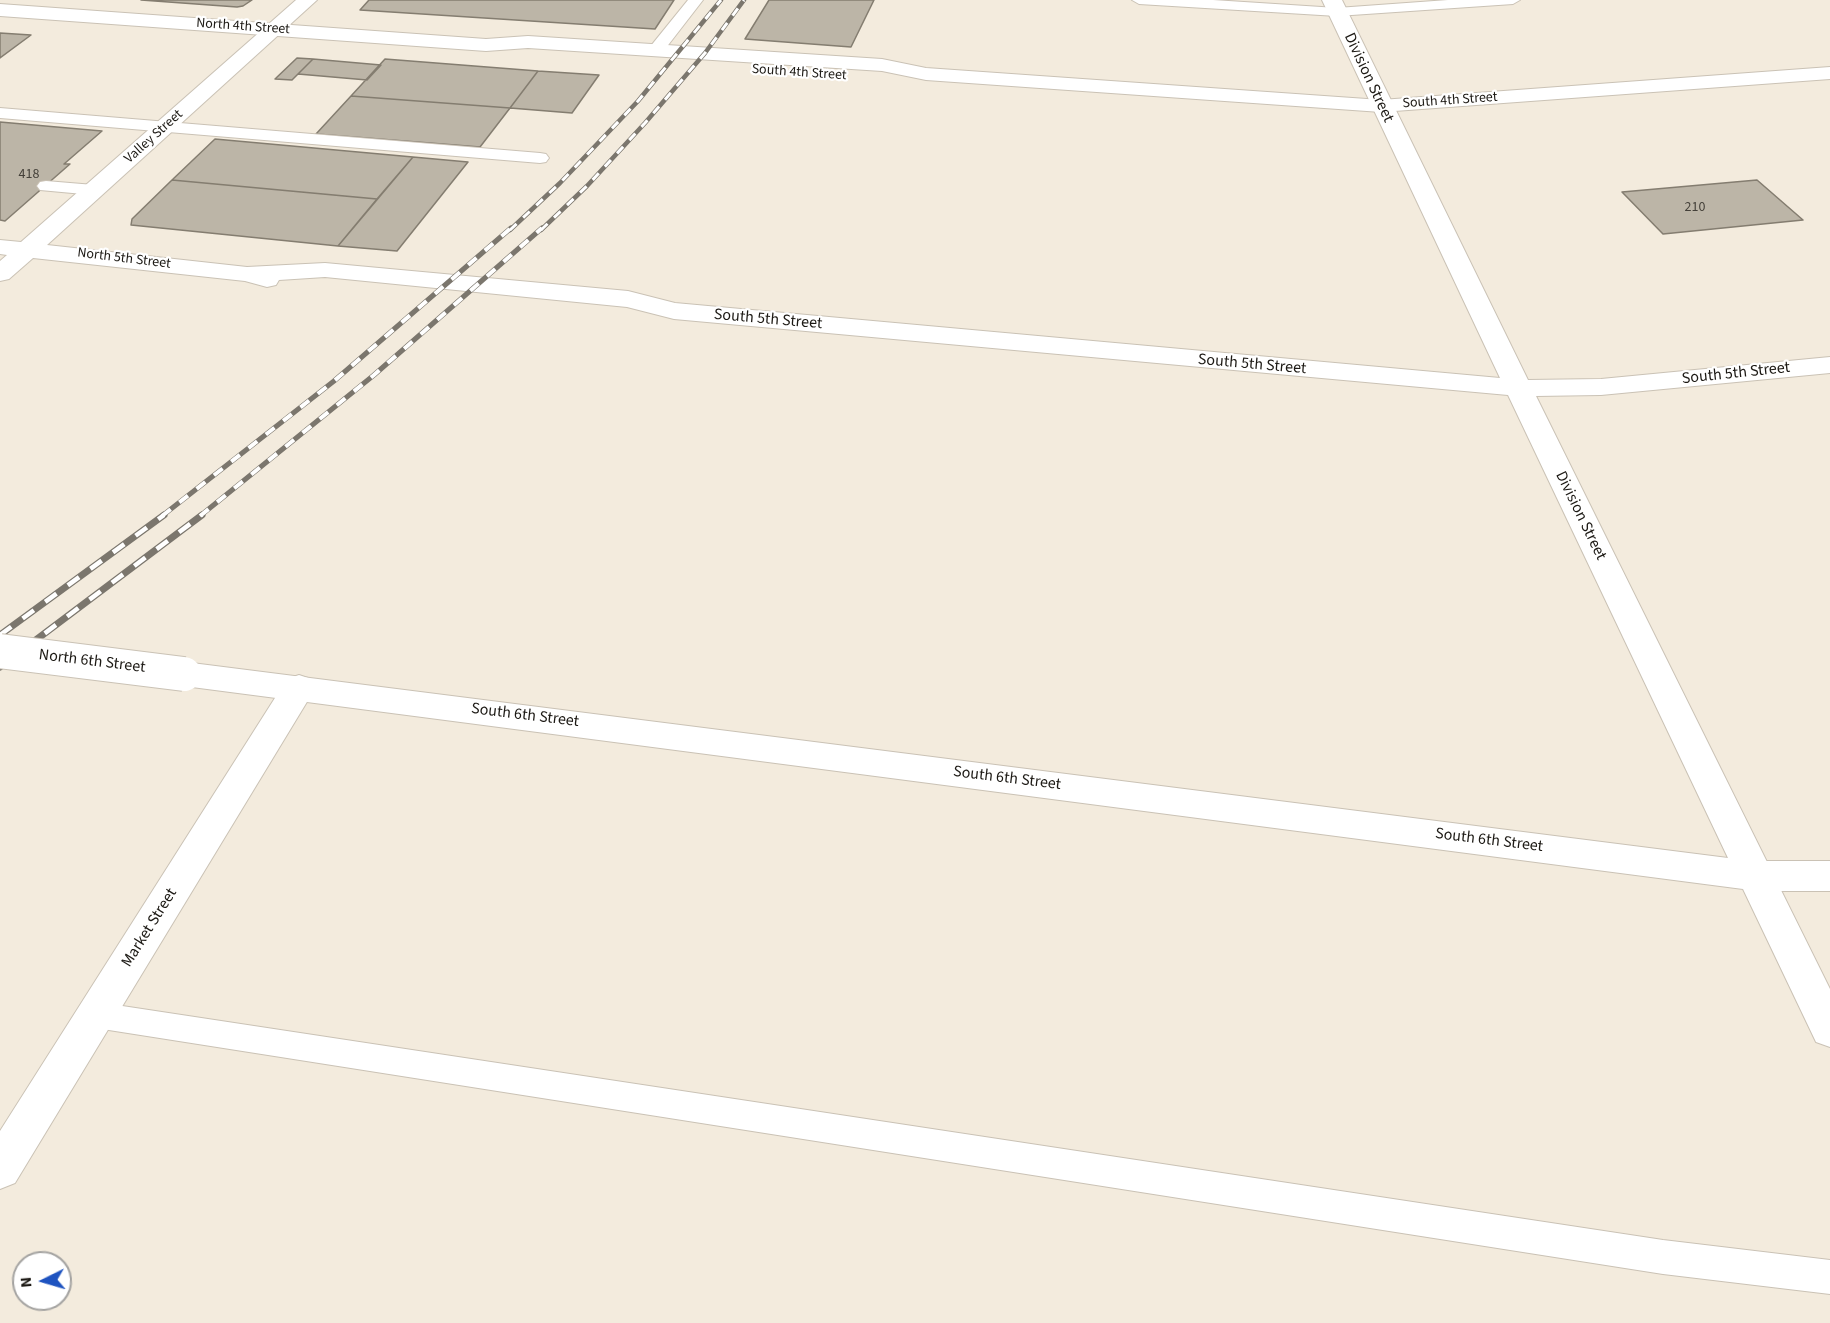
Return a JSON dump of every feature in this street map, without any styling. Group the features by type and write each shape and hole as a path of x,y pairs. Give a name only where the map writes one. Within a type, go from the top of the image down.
{"street":[{"name":"Valley Street","path":"0,274 307,0"},
{"name":"Division Street","path":"1335,6 1381,106 1830,1030"},
{"name":"North 4th Street","path":"0,10 486,45 523,54 663,57 705,53"},
{"name":"South 4th Street","path":"705,53 882,65 926,74 1381,106 1830,73"},
{"name":"South 4th Street","path":"663,57 870,78 926,74"},
{"name":"North 5th Street","path":"0,247 247,274 294,287 426,301"},
{"name":"North 5th Street","path":"247,274 324,270 479,285"},
{"name":"South 5th Street","path":"479,285 637,300 674,311 1518,388 1601,387 1830,365"},
{"name":"South 5th Street","path":"426,301 614,319 674,311"},
{"name":"North 6th Street","path":"0,651 184,674"},
{"name":"South 6th Street","path":"184,674 1755,876 1830,876"},
{"name":"Market Street","path":"0,1169 299,687"}],"lane":[{"path":"663,57 696,0"},
{"path":"1139,0 1335,6 1513,0"},
{"path":"0,113 540,158"},
{"path":"46,186 94,190"},
{"path":"96,1015 1663,1257 1830,1277"}],"building":[{"path":"141,0 252,0 237,7"},
{"path":"369,0 674,0 655,29 360,10"},
{"path":"769,0 874,0 851,47 745,39"},
{"path":"0,33 31,35 0,58"},
{"path":"297,58 313,59 292,80 275,79"},
{"path":"313,59 381,65 367,80 298,74"},
{"path":"385,59 538,71 510,108 351,96"},
{"path":"538,71 599,75 572,113 510,108"},
{"path":"351,96 510,108 480,147 316,134"},
{"path":"0,122 102,131 64,164 70,164 5,221 0,220"},
{"path":"215,139 413,157 377,199 172,180"},
{"path":"413,157 468,162 397,251 338,246"},
{"path":"172,180 377,199 338,246 131,225 132,219"},
{"path":"1757,180 1803,220 1663,234 1622,192"}],"railway":[{"path":"510,230 560,183 638,101 721,0"},
{"path":"541,230 587,186 645,123 705,53 744,0"},
{"path":"162,516 334,381 511,228"},
{"path":"200,516 374,375 542,228"},
{"path":"0,635 164,515"},
{"path":"0,667 202,515"}]}
